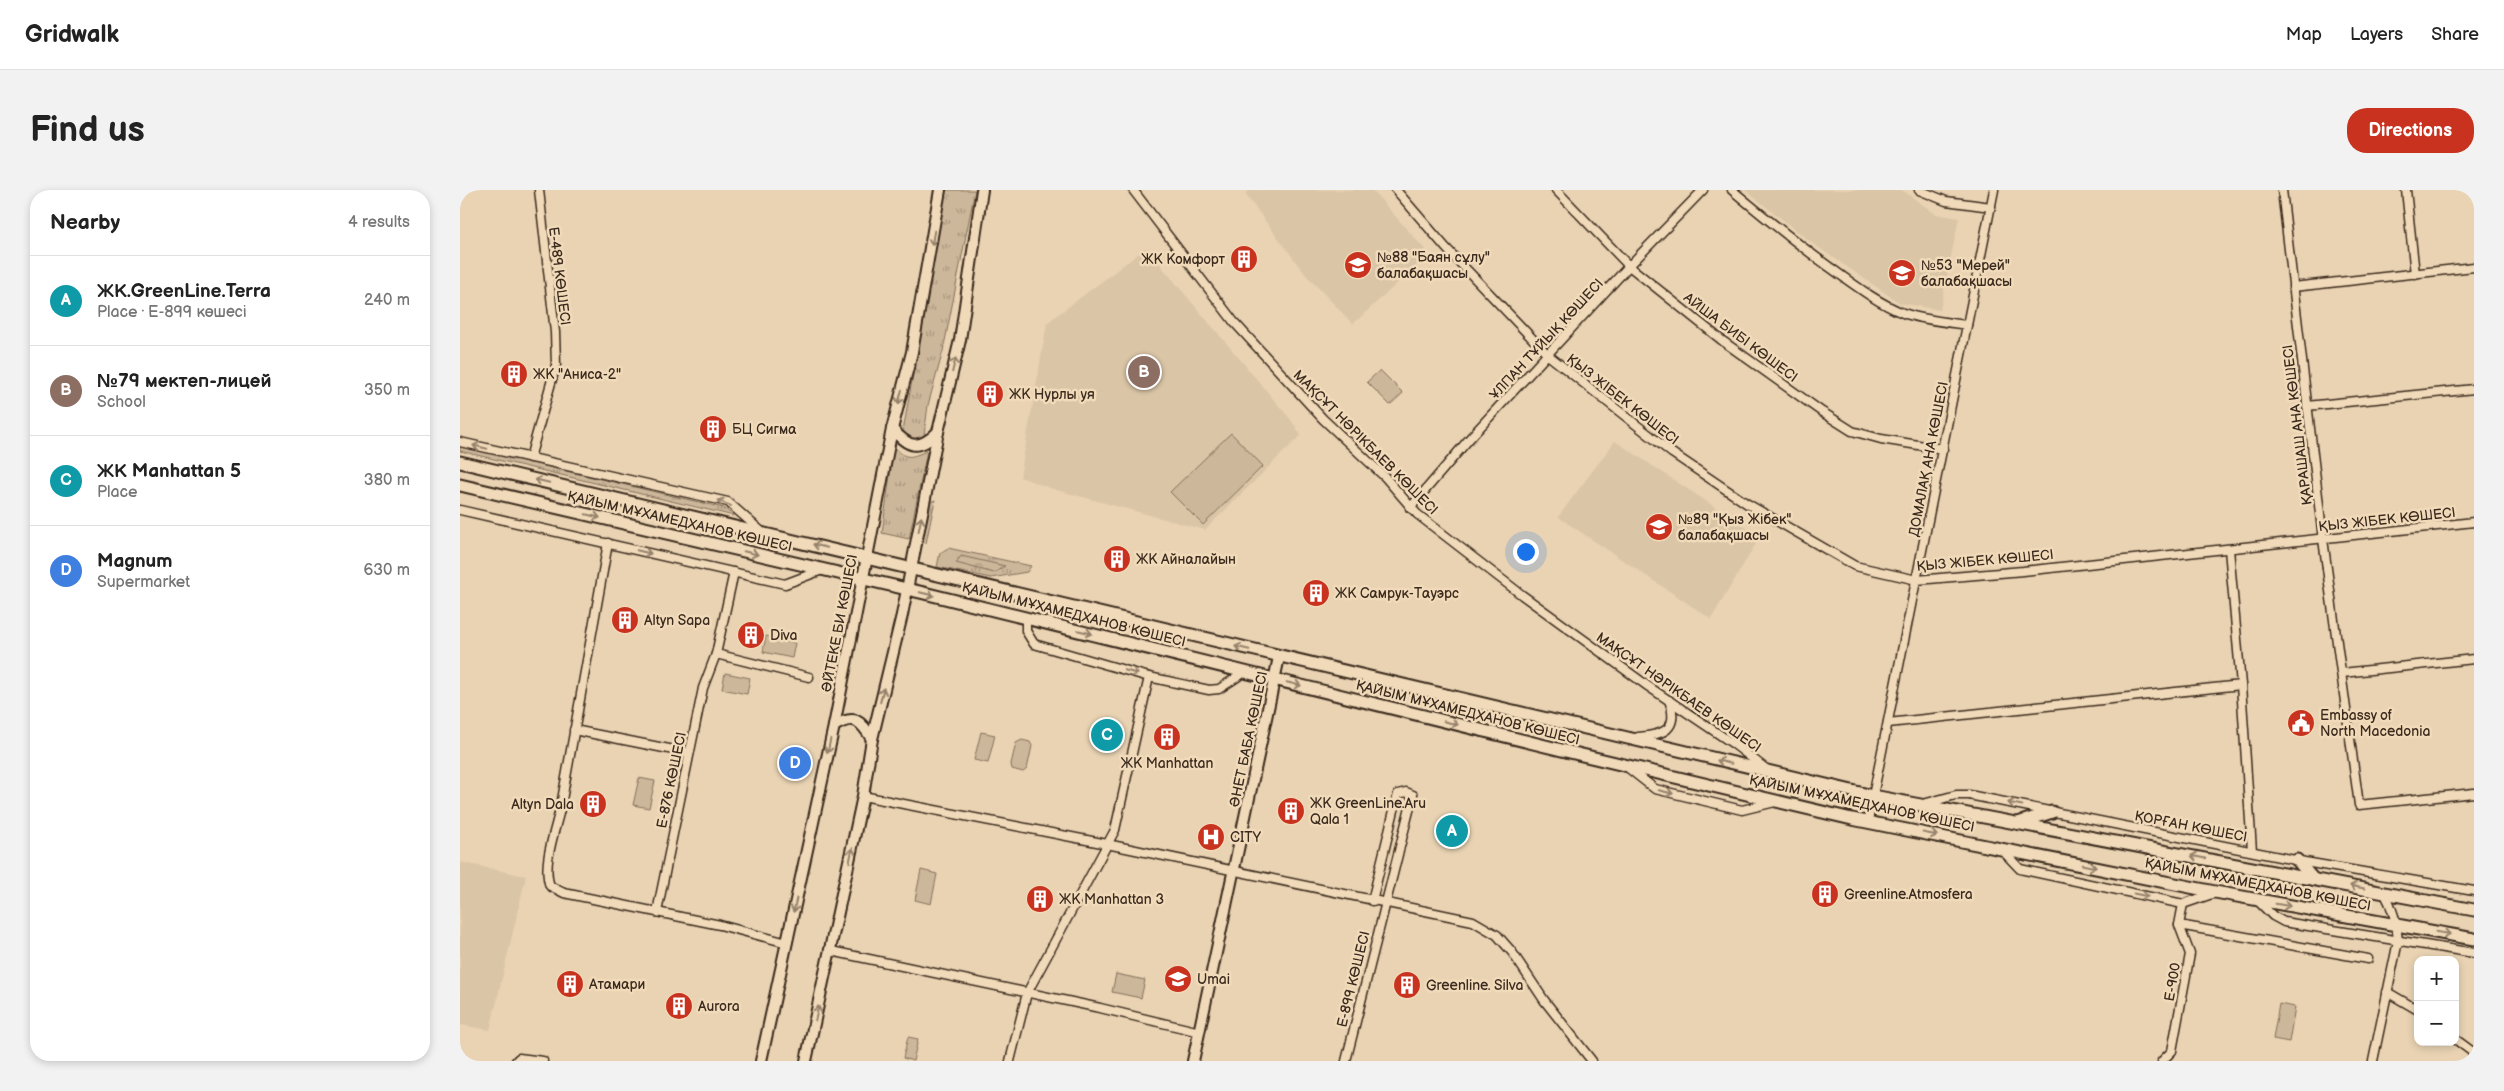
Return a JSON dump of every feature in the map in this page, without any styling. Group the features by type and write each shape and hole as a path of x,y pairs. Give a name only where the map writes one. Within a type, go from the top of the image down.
{"main road":[{"name":"ҚАЙЫМ МҰХАМЕДХАНОВ КӨШЕСІ","path":"460,462 762,532 1624,739 1873,796 2474,910"},
{"name":"ҚАЙЫМ МҰХАМЕДХАНОВ КӨШЕСІ","path":"460,485 863,578 1626,766 1778,801 2215,892 2474,939"},
{"path":"2016,823 2052,812"},
{"path":"2297,860 2313,879"}],"street":[{"name":"Е-489 КӨШЕСІ","path":"530,458 556,365 555,332 539,190"},
{"name":"ӘЙТЕКЕ БИ КӨШЕСІ","path":"761,1061 834,726 892,430 912,352 940,190"},
{"path":"806,1061 863,796 872,740 907,589 938,432 960,340 982,190"},
{"name":"МАҚСҰТ НӘРІКБАЕВ КӨШЕСІ","path":"1133,190 1234,322 1323,419 1386,476 1410,508 1522,595 1735,745 1769,772"},
{"name":"ҚЫЗ ЖІБЕК КӨШЕСІ","path":"1396,190 1446,248 1548,355 1672,453 1746,503 1855,566 1917,580 2229,550 2474,522"},
{"name":"АЙША БИБІ КӨШЕСІ","path":"1556,190 1630,266 1724,342 1822,412 1852,431 1888,441 1943,449"},
{"name":"ҰЛПАН ТҰЙЫҚ КӨШЕСІ","path":"1410,508 1470,438 1703,190"},
{"path":"1732,190 1782,232 1851,283 1881,302 1903,313 1925,319 1967,325"},
{"path":"1920,190 1946,201 1991,207"},
{"name":"ДОМАЛАҚ АНА КӨШЕСІ","path":"1868,821 1994,190"},
{"name":"ҚАРАШАШ АНА КӨШЕСІ","path":"2282,190 2323,539 2359,805 2474,793"},
{"path":"2406,190 2415,274"},
{"path":"2293,287 2474,267"},
{"path":"2307,406 2474,388"},
{"path":"892,430 904,442 911,445 922,444 938,432"},
{"path":"460,442 728,502 762,532"},
{"path":"460,510 785,584 823,570"},
{"path":"608,543 562,803 548,862 546,876 550,886 564,893 744,931 787,943"},
{"name":"ҚОРҒАН КӨШЕСІ","path":"1918,805 1956,795 1969,795 2252,852 2242,685 2229,550"},
{"name":"Е-876 КӨШЕСІ","path":"657,912 703,688 716,654 734,572"},
{"path":"1026,618 1026,631 1034,644 1149,677 1209,690 1219,689 1245,672"},
{"path":"716,654 809,677"},
{"name":"ӘНЕТ БАБА КӨШЕСІ","path":"1193,1061 1280,657"},
{"path":"2342,673 2474,659"},
{"path":"1010,1061 1027,993 1115,830 1149,677"},
{"path":"1888,723 2242,685"},
{"path":"1624,739 1660,735 1670,726 1674,712 1669,700"},
{"path":"834,726 845,720 854,720 864,726 872,740"},
{"path":"574,730 689,753"},
{"path":"1626,766 1655,789 1742,810 1778,801"},
{"name":"Е-899 КӨШЕСІ","path":"1346,1061 1412,795 1406,792 1398,794 1372,901"},
{"path":"863,796 1234,870 1372,901 1385,902 1473,921 1497,935 1512,952 1544,1000 1592,1061"},
{"path":"2000,848 2020,869 2183,904 2215,892"},
{"path":"2252,852 2474,891"},
{"path":"2373,1061 2398,940 2397,925 2392,906 2384,892"},
{"path":"2257,900 2273,916 2284,922 2474,953"},
{"path":"2183,904 2179,924 2368,959"},
{"name":"E-900","path":"2162,1061 2172,1052 2190,954 2179,924"},
{"path":"831,951 1200,1032"},
{"path":"2387,992 2414,1008"},
{"path":"2459,1041 2474,1054"},
{"path":"516,1061 518,1058 543,1061"}],"shaded area":[{"name":"№88 \"Баян сұлу\" балабақшасы","path":"1250,190 1372,190 1429,254 1353,324 1306,275 1245,194"},
{"name":"№53 \"Мерей\" балабақшасы","path":"1745,190 1902,190 1936,214 1959,218 1940,310 1900,303 1812,243"},
{"path":"1146,248 1291,420 1301,435 1205,530 1053,489 1020,477 1047,323"},
{"name":"№89 \"Қыз Жібек\" балабақшасы","path":"1615,441 1760,537 1711,619 1558,517"},
{"path":"460,862 526,876 490,1030 460,1025"}],"green space":[{"path":"946,190 975,190 943,351 928,405 924,436 912,439 905,437 903,431"},
{"path":"1380,370 1403,393 1390,405 1367,382"},
{"path":"1231,433 1263,466 1203,525 1170,492"},
{"path":"460,446 724,508 734,516 460,451"},
{"path":"894,446 905,456 917,455 927,451 909,539 882,533"},
{"path":"935,500 926,543 920,542 928,503"},
{"path":"948,548 1031,566 1027,572 991,578 937,567 940,553"},
{"path":"961,556 1005,566 994,573 956,563"},
{"path":"766,636 795,643 792,658 763,652"},
{"path":"725,673 750,678 747,694 722,689"},
{"path":"981,732 995,735 988,763 974,760"},
{"path":"1022,740 1030,742 1032,746 1027,769 1023,772 1012,769 1011,764 1016,743"},
{"path":"639,778 655,781 649,808 633,805"},
{"path":"921,870 937,874 931,904 915,900"},
{"path":"1116,974 1145,980 1141,998 1112,992"},
{"path":"2279,1004 2295,1007 2289,1042 2273,1039"},
{"path":"908,1037 918,1039 913,1061 903,1058"}],"place":[{"name":"ЖК Комфорт","path":"1244,259"},
{"name":"№88 \"Баян сұлу\" балабақшасы","path":"1358,265"},
{"name":"№53 \"Мерей\" балабақшасы","path":"1902,273"},
{"name":"№79 мектеп-лицей","path":"1144,372"},
{"name":"ЖК \"Аниса-2\"","path":"514,374"},
{"name":"ЖК Нурлы уя","path":"990,394"},
{"name":"БЦ Сигма","path":"713,429"},
{"name":"№89 \"Қыз Жібек\" балабақшасы","path":"1659,527"},
{"name":"ЖК Айналайын","path":"1117,559"},
{"name":"ЖК Самрук-Тауэрс","path":"1316,593"},
{"name":"Altyn Sapa","path":"625,620"},
{"name":"Diva","path":"751,635"},
{"name":"Embassy of North Macedonia","path":"2301,723"},
{"name":"ЖК Manhattan 5","path":"1107,735"},
{"name":"ЖК Manhattan","path":"1167,737"},
{"name":"Magnum","path":"795,763"},
{"name":"Altyn Dala","path":"593,804"},
{"name":"ЖК GreenLine.Aru Qala 1","path":"1291,811"},
{"name":"ЖК.GreenLine.Terra","path":"1452,831"},
{"name":"CITY","path":"1211,837"},
{"name":"Greenline.Atmosfera","path":"1825,894"},
{"name":"ЖК Manhattan 3","path":"1040,899"},
{"name":"Umai","path":"1178,979"},
{"name":"Атамари","path":"570,984"},
{"name":"Greenline. Silva","path":"1407,985"},
{"name":"Aurora","path":"679,1006"}]}
